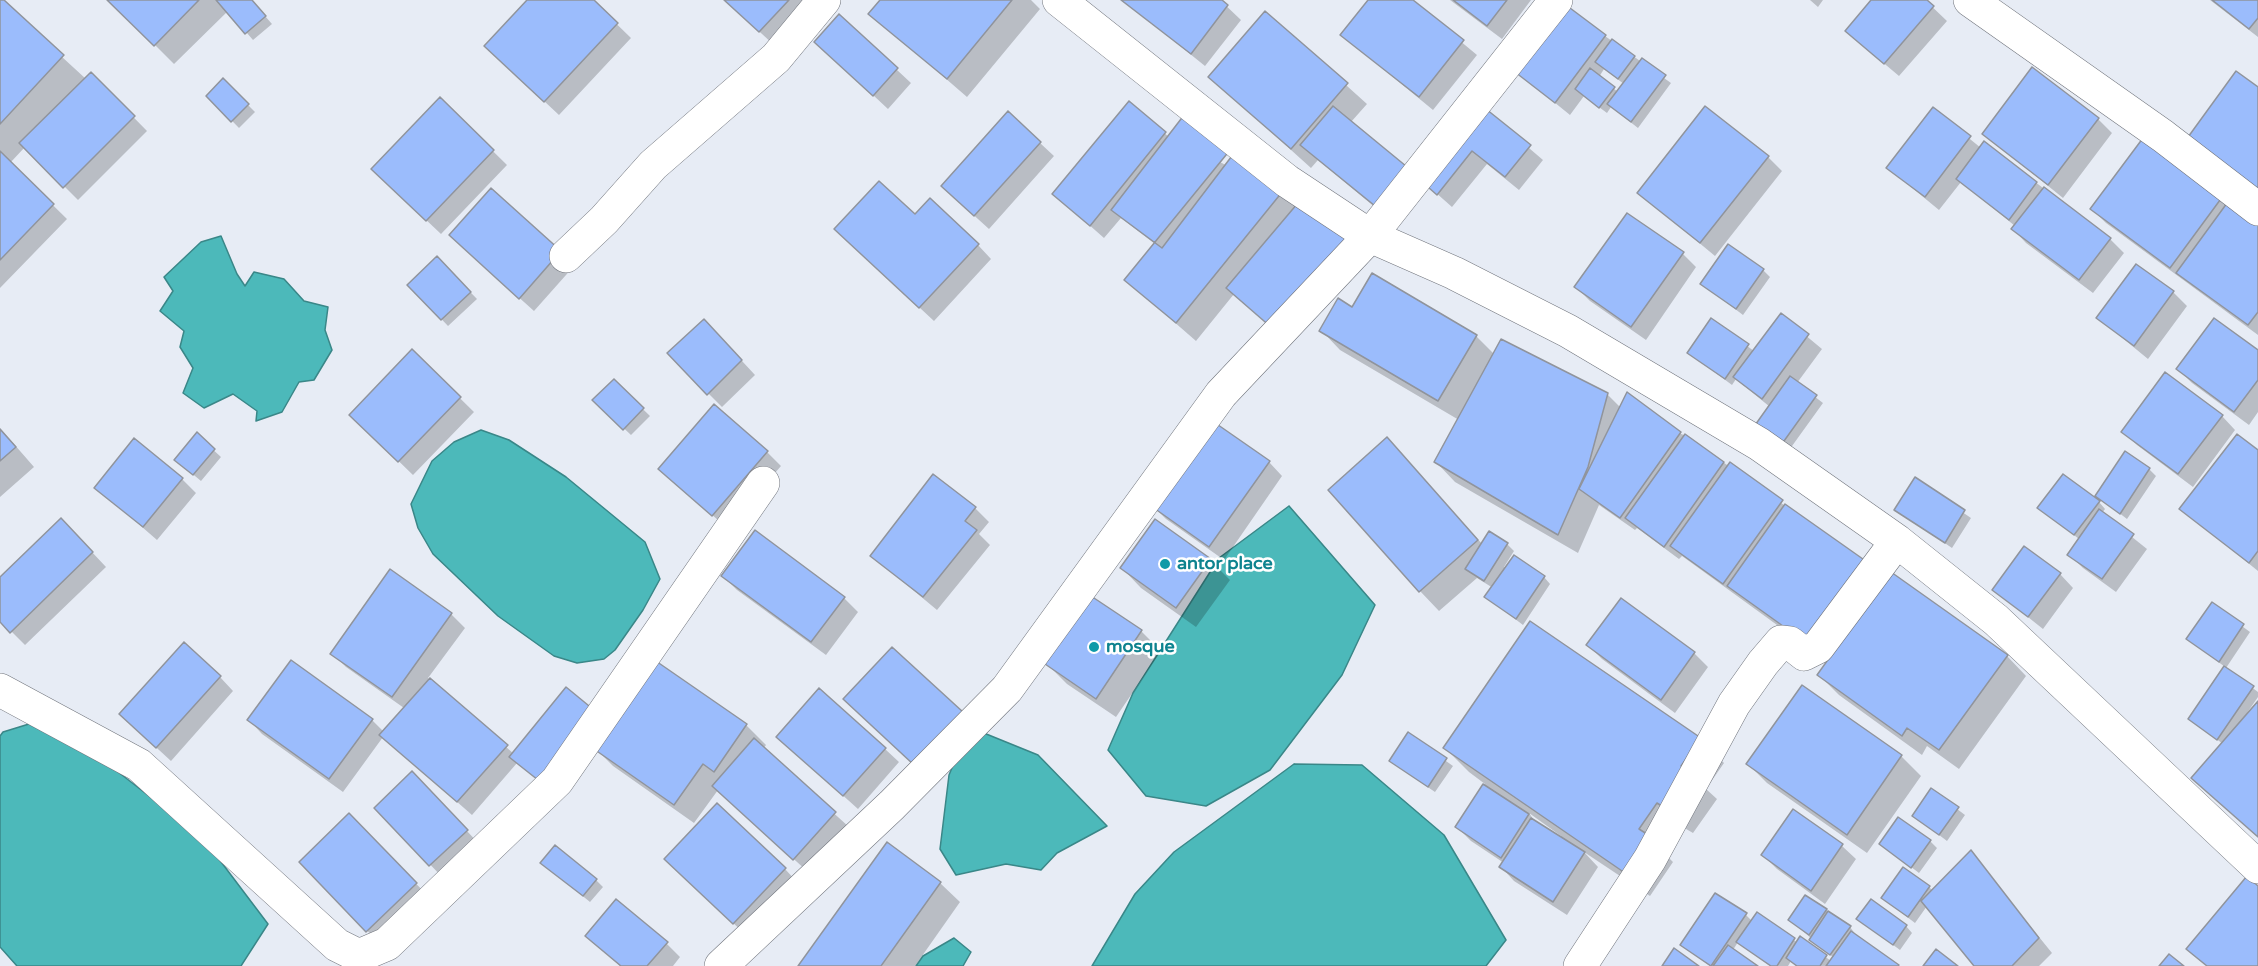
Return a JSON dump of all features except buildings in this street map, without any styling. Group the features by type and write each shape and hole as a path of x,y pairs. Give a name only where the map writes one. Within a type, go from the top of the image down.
{"street":[{"path":"566,256 604,220 653,165 776,58 824,0"},
{"path":"1059,0 1287,181 1370,236 1454,273 1568,331 1759,444 1897,541 1996,620 2258,867"},
{"path":"721,966 892,806 1007,689 1221,394 1370,236 1556,0"},
{"path":"1970,0 2163,136 2258,209"},
{"path":"0,690 139,765 337,945 359,956 387,944 557,781 763,483"},
{"path":"1580,966 1650,859 1734,704 1763,663 1781,642 1790,643 1804,654 1818,647 1897,541"}],"water":[{"path":"221,236 237,274 245,286 254,272 284,279 304,301 328,307 325,330 332,350 314,380 299,382 282,412 256,421 257,411 233,394 204,408 183,393 193,368 180,347 184,331 160,311 173,291 164,277 201,242"},
{"path":"481,430 509,440 566,477 645,542 660,579 643,610 615,650 604,659 577,663 554,656 498,616 433,554 418,528 411,504 432,461 454,442"},
{"path":"1289,506 1375,605 1342,675 1270,770 1206,806 1146,796 1108,750 1133,693 1219,558"},
{"path":"29,724 104,761 203,838 268,924 241,966 17,966 0,947 0,736 3,732"},
{"path":"969,727 1038,755 1107,826 1057,853 1041,870 1006,864 956,875 940,849 949,775"},
{"path":"1294,764 1362,765 1444,835 1506,940 1486,966 1092,966 1135,894 1174,852"},
{"path":"954,938 971,952 963,966 916,966 923,956"}],"place":[{"name":"antor place","path":"1165,564"},
{"name":"mosque","path":"1094,647"}]}
